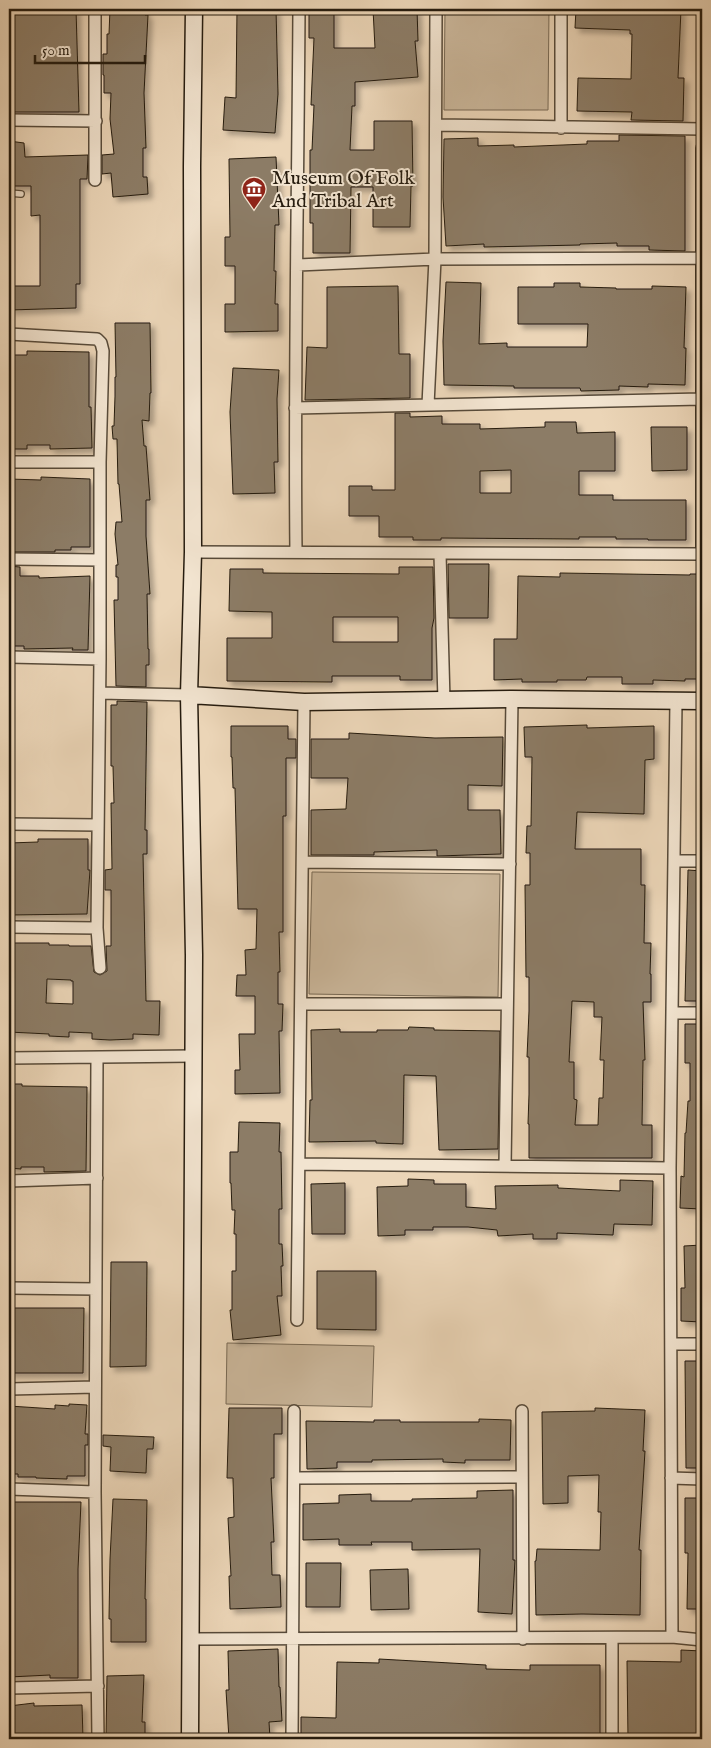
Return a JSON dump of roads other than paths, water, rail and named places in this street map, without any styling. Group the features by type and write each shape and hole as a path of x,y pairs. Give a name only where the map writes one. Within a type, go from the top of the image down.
{"street":[{"path":"95,9 95,180"},
{"path":"190,1739 194,955 189,695 193,552 192,156 194,9"},
{"path":"296,552 295,408 298,265 299,9"},
{"path":"428,405 435,259 436,9"},
{"path":"561,9 561,128"},
{"path":"9,120 96,121"},
{"path":"436,125 702,130"},
{"path":"193,552 440,554 702,553 702,148"},
{"path":"298,265 435,259 702,258"},
{"path":"9,334 89,337 97,339 101,343 103,351 100,462 97,928 100,968"},
{"path":"295,408 701,399"},
{"path":"9,462 100,462"},
{"path":"440,554 444,701"},
{"path":"9,559 100,560"},
{"path":"9,657 100,659"},
{"path":"100,693 189,695 304,702 512,699 702,701"},
{"path":"504,1166 512,699"},
{"path":"672,1637 670,1168 676,701"},
{"path":"297,1320 304,702"},
{"path":"9,824 98,825"},
{"path":"675,861 702,861"},
{"path":"303,862 510,864"},
{"path":"9,927 97,928"},
{"path":"301,1004 507,1004"},
{"path":"673,1012 702,1013"},
{"path":"9,1058 193,1056"},
{"path":"97,1058 95,1492 98,1739"},
{"path":"299,1164 670,1168"},
{"path":"9,1181 97,1178"},
{"path":"9,1288 96,1289"},
{"path":"672,1344 702,1344"},
{"path":"9,1389 95,1387"},
{"path":"292,1739 291,1638 294,1411"},
{"path":"522,1412 522,1639"},
{"path":"294,1478 522,1477"},
{"path":"671,1478 702,1479"},
{"path":"9,1488 95,1492"},
{"path":"192,1639 612,1639 672,1637 702,1640"},
{"path":"612,1639 612,1739"},
{"path":"9,1688 98,1686"}],"lane":[{"path":"9,193 21,194"}],"place":[{"name":"Museum Of Folk And Tribal Art","path":"254,210"}]}
